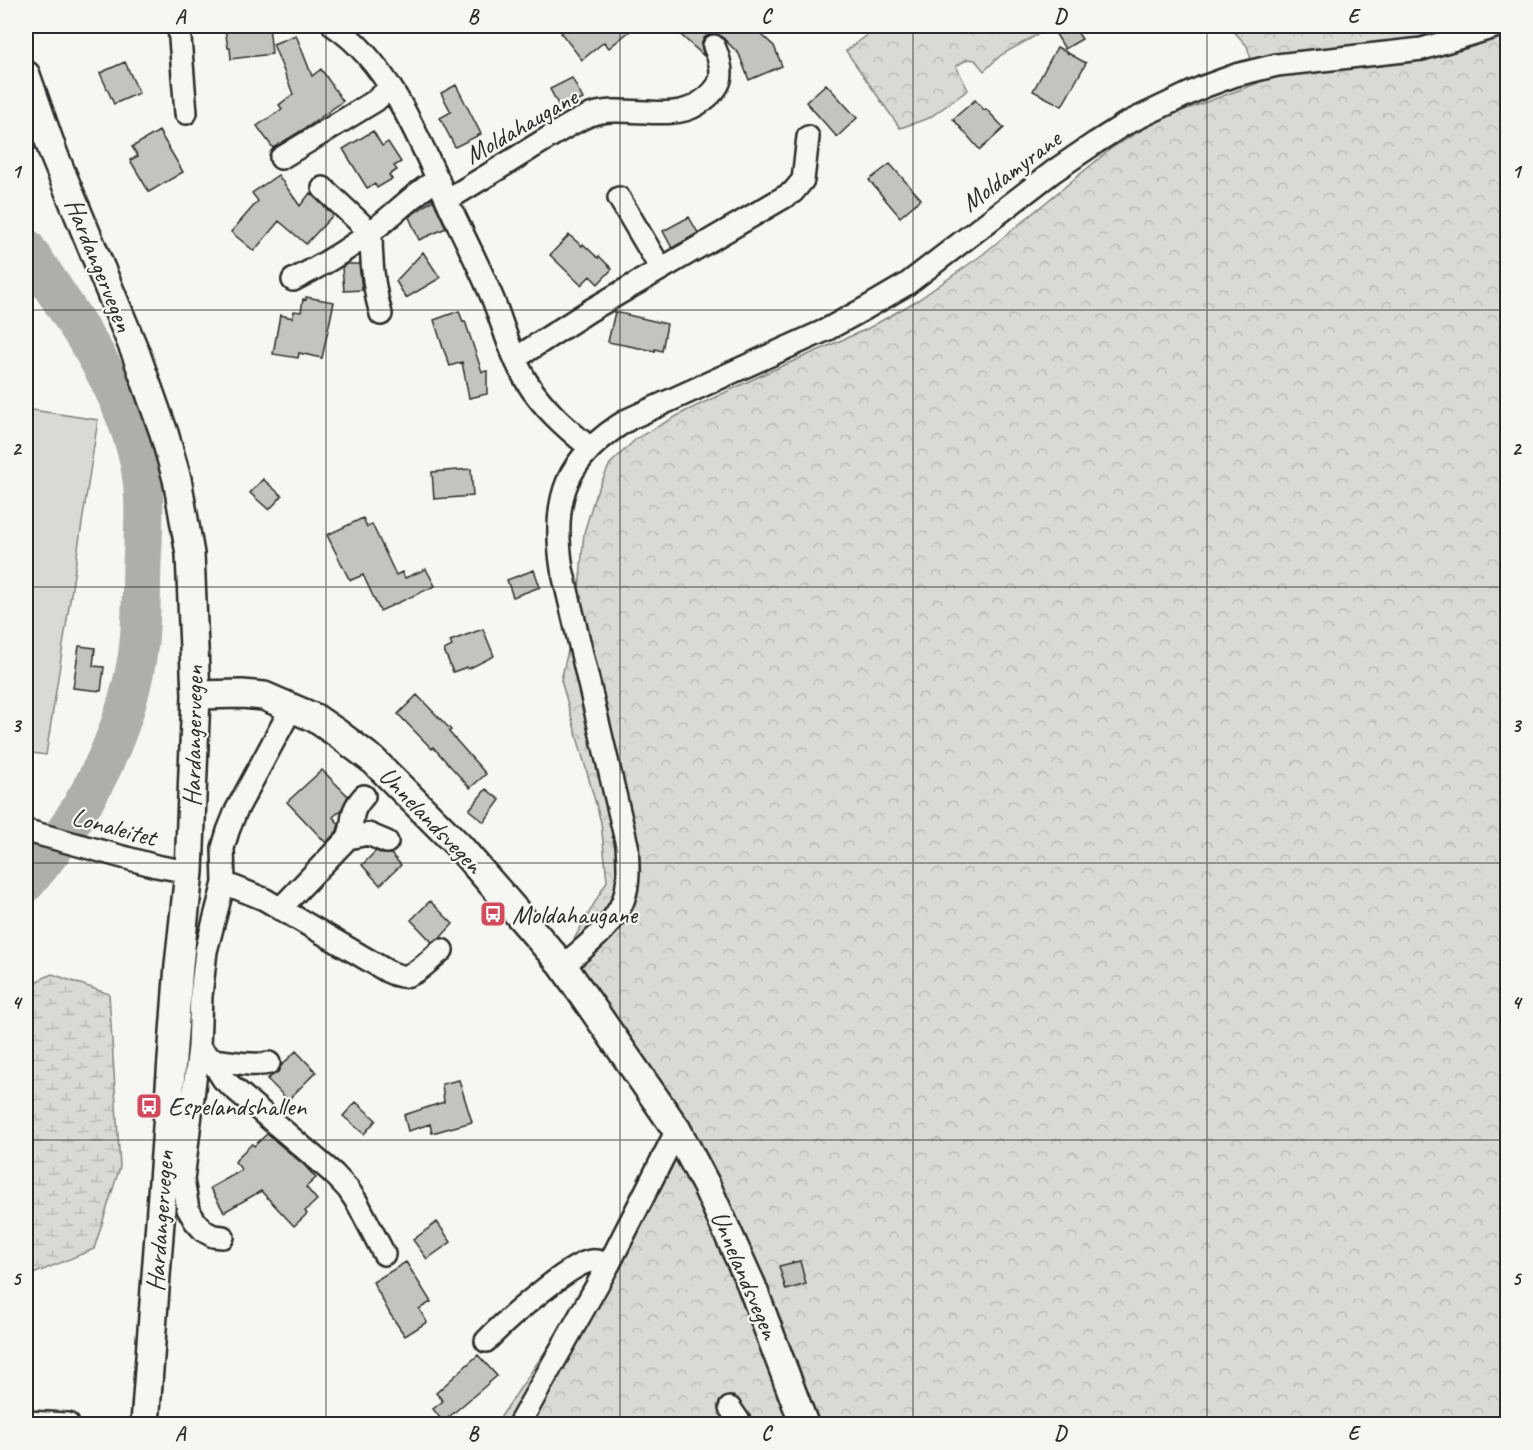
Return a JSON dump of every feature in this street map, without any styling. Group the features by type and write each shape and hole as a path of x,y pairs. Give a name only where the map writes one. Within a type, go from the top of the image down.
{"main road":[{"name":"Hardangervegen","path":"26,75 54,155 136,354 164,433 177,479 190,554 196,695 189,872 179,965 145,1425"},
{"name":"Unnelandsvegen","path":"196,695 264,696 315,718 337,733 374,761 459,846 563,966 678,1130 752,1284 804,1425"}],"street":[{"path":"179,26 186,113"},
{"name":"Moldamyrane","path":"589,447 629,419 826,330 907,284 1045,178 1095,143 1125,124 1169,102 1203,87 1247,72 1277,65 1422,49 1498,26"},
{"name":"Moldahaugane","path":"349,29 390,88 438,179 493,300 526,381 564,426 589,447"},
{"name":"Moldahaugane","path":"447,200 590,115 604,111 683,111 697,105 713,92 722,80 722,70 714,46"},
{"path":"281,158 356,113 390,88"},
{"path":"516,358 589,311 793,192 803,180 808,137"},
{"path":"293,280 370,233 420,190 438,179"},
{"path":"323,189 370,233 375,294 381,314"},
{"path":"619,198 661,268"},
{"path":"563,966 611,919 622,902 627,884 628,866 623,826 557,542 558,512 565,488 575,467 589,447"},
{"path":"224,1237 204,1232 195,1221 188,1209 183,1180 185,1155 205,1054 201,996 206,951 224,883 223,848 228,831 236,811 292,707"},
{"path":"280,909 348,838 351,831 351,816 363,796"},
{"name":"Lonaleitet","path":"28,833 156,866 189,872"},
{"path":"348,838 368,834 387,842"},
{"path":"224,883 264,899 387,971 400,976 416,971 442,950"},
{"path":"205,1054 260,1065 269,1063"},
{"path":"205,1054 223,1078 334,1174 348,1189 384,1254"},
{"path":"519,1425 609,1264 678,1130"},
{"path":"486,1341 506,1320 580,1264 598,1261 609,1264"},
{"path":"26,1422 68,1425"}],"green space":[{"path":"880,26 1053,26 1001,55 984,71 975,60 968,59 956,66 968,90 929,118 900,128 846,51"},
{"path":"1236,26 1507,26 1507,1424 496,1424 656,1187 676,1149 565,978 570,946 607,881 601,822 561,680 577,613 584,533 595,496 610,464 637,438 686,411 867,329 918,300 982,255 1113,147 1160,119 1258,83 1247,46 1232,29"},
{"path":"26,409 98,420 46,755 26,752"},
{"path":"52,974 109,994 120,1167 94,1249 26,1277 26,986"}],"building":[{"path":"227,26 269,26 272,54 231,59 225,29 228,29"},
{"path":"570,26 636,26 609,48 604,42 582,60 561,33"},
{"path":"671,26 752,26 774,46 782,66 749,80 739,54 721,36 710,34 704,38 701,45 704,56"},
{"path":"1051,26 1073,26 1082,39 1065,49"},
{"path":"296,35 312,76 321,69 343,101 309,126 273,148 257,126 282,109 279,105 293,94 273,44"},
{"path":"1057,47 1086,63 1062,106 1033,91"},
{"path":"125,62 139,93 114,104 100,73"},
{"path":"572,78 583,99 561,110 550,89"},
{"path":"826,84 857,118 837,137 806,102"},
{"path":"456,85 481,134 455,147 440,118 451,112 441,93"},
{"path":"975,100 1004,128 980,150 953,119"},
{"path":"159,131 183,172 149,192 130,160 138,156 132,147"},
{"path":"373,131 382,146 388,142 401,162 394,166 397,170 389,175 392,179 377,188 375,184 367,188 343,149"},
{"path":"890,164 921,199 900,217 869,180"},
{"path":"278,175 300,206 310,193 333,215 306,244 279,221 254,251 231,232 258,201 252,193"},
{"path":"433,200 446,228 419,240 409,217"},
{"path":"689,217 698,233 672,248 663,231"},
{"path":"569,235 598,258 599,256 612,269 598,284 590,276 581,285 550,255"},
{"path":"423,252 440,278 406,298 396,281"},
{"path":"347,264 359,264 362,290 344,291 342,267"},
{"path":"306,297 334,302 322,358 299,353 298,358 273,354 280,315 293,318 294,311 301,312 303,299 306,300"},
{"path":"459,311 463,322 465,321 482,372 487,371 487,394 469,398 462,362 450,366 443,348 434,320"},
{"path":"615,312 667,324 662,351 608,342"},
{"path":"471,469 473,496 434,499 432,472"},
{"path":"263,479 282,496 269,510 250,493"},
{"path":"363,518 367,527 372,524 396,575 402,572 405,578 426,569 435,586 380,611 363,575 351,580 348,577 327,535"},
{"path":"534,570 540,587 513,597 507,580"},
{"path":"483,629 494,656 468,669 467,667 453,672 444,650 452,646 450,641"},
{"path":"79,646 95,648 93,666 104,667 101,691 73,688"},
{"path":"417,695 451,730 449,732 486,774 470,788 433,747 432,749 398,714"},
{"path":"322,770 348,796 341,810 333,817 339,824 337,831 326,843 287,802"},
{"path":"486,789 500,800 484,822 469,810"},
{"path":"376,851 391,854 401,865 380,885 362,865"},
{"path":"430,901 453,924 440,938 432,942 411,920"},
{"path":"296,1051 316,1072 288,1100 267,1079 278,1072"},
{"path":"459,1080 472,1122 432,1133 430,1124 408,1131 404,1115 444,1102 442,1084"},
{"path":"356,1102 376,1120 364,1134 343,1116"},
{"path":"267,1134 316,1178 306,1187 317,1200 294,1226 261,1191 224,1212 210,1188 242,1170 235,1162 239,1156"},
{"path":"437,1222 451,1242 427,1259 413,1240"},
{"path":"800,1261 806,1284 786,1290 779,1266"},
{"path":"406,1262 431,1302 419,1309 427,1322 405,1336 373,1282"},
{"path":"478,1355 497,1376 443,1422 433,1409 443,1401 436,1393"}],"waterway":[{"path":"26,248 88,343 115,393 139,460 144,519 139,646 131,690 122,720 97,778 82,805 65,832 26,883"}],"place":[{"name":"Moldahaugane","path":"493,914"},
{"name":"Espelandshallen","path":"149,1106"}]}
